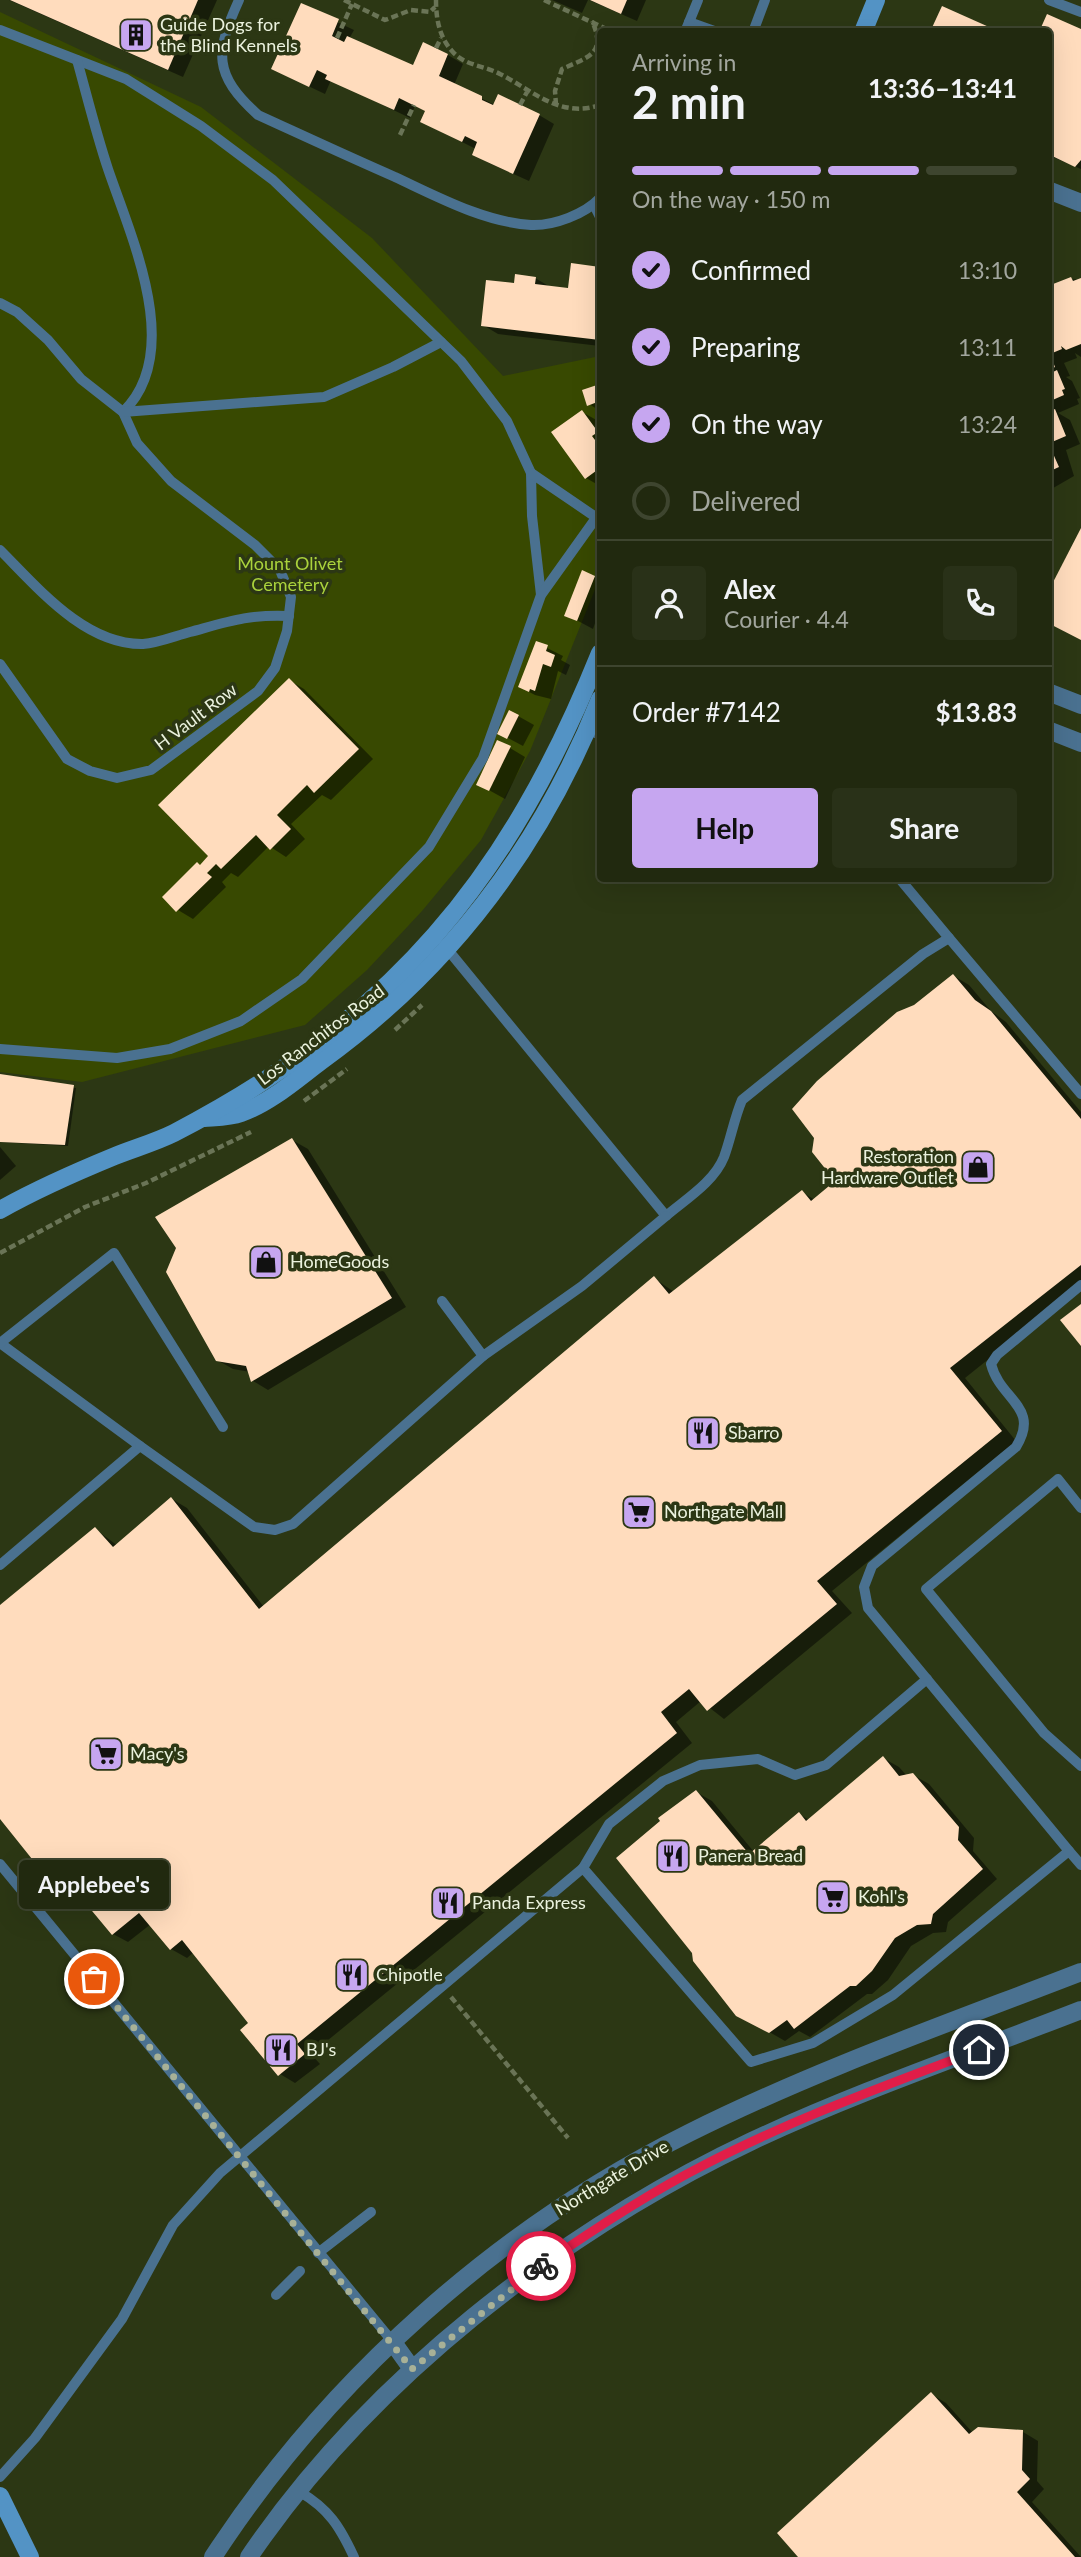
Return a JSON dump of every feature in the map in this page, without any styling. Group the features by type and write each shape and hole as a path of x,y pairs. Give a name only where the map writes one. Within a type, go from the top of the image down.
{"main road":[{"path":"865,28 876,0"},
{"name":"Los Ranchitos Road","path":"443,943 514,831 547,773 597,660"},
{"name":"Los Ranchitos Road","path":"0,1210 61,1178 171,1135 271,1076 341,1025 443,943 529,841 594,732"},
{"path":"0,2496 30,2557"}],"street":[{"path":"1052,192 1081,203"},
{"path":"1052,694 1081,705"},
{"path":"1052,732 1081,743"},
{"name":"Northgate Drive","path":"213,2557 307,2433 392,2341 506,2247 598,2185 686,2134 788,2086 1081,1972"},
{"name":"Northgate Drive","path":"248,2557 348,2435 412,2369 527,2275 617,2215 703,2165 802,2119 1081,2010"},
{"path":"392,2341 412,2369"}],"lane":[{"path":"239,0 222,40 223,71 236,95 258,115 431,194 502,221 534,225 551,222 597,202"},
{"path":"687,27 698,0"},
{"path":"754,28 765,0"},
{"path":"1049,0 1081,12"},
{"path":"0,30 126,79 201,126 273,180 461,361 507,421 531,473 532,516 541,595"},
{"path":"77,60 107,166 133,238 149,306 152,338 148,371 137,398 123,412"},
{"path":"0,303 17,312 48,340 81,379 123,412 137,443 171,481 255,545 280,570 291,597 289,616 256,614 145,644 117,642 91,631 35,585 0,550"},
{"path":"123,412 324,397 393,367 441,341"},
{"path":"531,473 597,518"},
{"path":"0,1049 117,1058 170,1049 241,1021 302,979 429,847 483,758 541,595 597,520"},
{"name":"H Vault Row","path":"0,664 66,759 90,771 117,778 151,770 258,691 275,668 289,616"},
{"path":"902,882 1081,1094"},
{"path":"223,1427 114,1253 0,1343 254,1527 275,1530 293,1524 483,1356 582,1286 706,1183 723,1160 733,1119 742,1100 923,954 949,939"},
{"path":"443,943 666,1216"},
{"path":"1081,1285 997,1355 991,1364 995,1378 1024,1414 1026,1431 1016,1447 872,1566 864,1587 868,1608 1081,1866"},
{"path":"442,1301 483,1356"},
{"path":"0,1565 140,1446"},
{"path":"1081,1508 1058,1479 926,1589 967,1643 1044,1733 1081,1766"},
{"path":"0,2477 35,2438 122,2319 173,2225 238,2156 583,1868 609,1824 663,1781 700,1765 758,1759 795,1775 826,1765 927,1679"},
{"path":"583,1868 751,2062 813,2043 893,1995 1069,1851"},
{"path":"0,1864 392,2341"},
{"path":"318,2253 371,2212"},
{"path":"276,2295 300,2271"},
{"path":"300,2492 323,2506 340,2526 354,2557"}],"path":[{"path":"344,0 384,20 411,10 430,12 436,7"},
{"path":"436,0 442,37 459,58 502,75 527,92 556,105 575,108 597,105"},
{"path":"544,0 605,28"},
{"path":"337,38 352,4"},
{"path":"592,21 597,39"},
{"path":"436,48 442,37"},
{"path":"556,105 555,91 562,69 596,50 597,46"},
{"path":"520,105 527,92"},
{"path":"400,135 414,105"},
{"path":"442,1985 568,2138"}],"green space":[{"name":"Mount Olivet Cemetery","path":"0,12 201,107 372,238 503,376 597,357 597,584 530,751 481,840 422,911 367,970 305,1025 82,1082 0,1072"}],"building":[{"name":"Guide Dogs for the Blind Kennels","path":"10,0 198,0 168,70"},
{"path":"590,0 627,0 621,14"},
{"path":"301,3 339,19 332,36 344,42 347,36 413,65 423,42 448,54 439,76 482,96 482,100 493,105 498,94 540,114 513,174 472,155 477,142 465,136 462,142 420,122 425,111 399,98 394,110 325,79 327,75 317,70 309,87 271,69"},
{"path":"942,6 989,27 988,28 932,28"},
{"path":"1047,14 1081,29 1081,160 1075,167 1052,156 1052,28 1041,28"},
{"path":"571,263 597,267 597,340 481,326 486,280 514,283 515,274 536,277 535,284 568,288"},
{"path":"1071,277 1073,281 1081,278 1081,344 1066,350 1061,346 1062,349 1052,353 1052,284"},
{"path":"1052,370 1057,370 1065,389 1062,390 1064,395 1052,400"},
{"path":"597,385 597,402 587,406 582,390"},
{"path":"1055,409 1066,436 1052,442 1052,410"},
{"path":"582,410 597,431 592,436 595,440 597,438 597,470 585,479 551,432"},
{"path":"1052,451 1059,467 1052,470"},
{"path":"1081,528 1081,640 1052,625 1052,584"},
{"path":"582,570 595,576 577,621 564,616"},
{"path":"536,641 548,645 546,651 555,655 551,667 543,664 535,691 530,689 529,692 518,687"},
{"path":"289,678 359,749 314,793 307,785 277,815 291,829 270,850 256,835 221,869 216,864 207,873 212,877 176,912 162,897 197,862 200,865 208,856 158,805"},
{"path":"509,710 519,715 507,739 497,734"},
{"path":"497,740 511,746 489,791 476,785"},
{"name":"Northgate Mall","path":"953,974 975,1000 991,1011 1081,1119 1081,1265 950,1368 1002,1431 817,1581 837,1604 707,1711 689,1689 661,1712 677,1733 297,2044 305,2054 278,2076 240,2030 248,2023 182,1940 170,1950 139,1913 112,1935 63,1876 52,1884 0,1819 0,1605 95,1527 113,1547 171,1497 259,1609 654,1276 669,1294 802,1190 811,1201 835,1181 812,1152 814,1138 792,1109 817,1081 897,1012 914,1005"},
{"path":"0,1074 74,1085 65,1145 0,1142"},
{"path":"292,1138 392,1298 251,1382 246,1366 216,1361 166,1272 176,1248 155,1217"},
{"path":"1081,1304 1081,1346 1060,1320"},
{"path":"883,1756 899,1776 913,1773 959,1827 958,1840 983,1869 933,1914 931,1924 917,1925 895,1938 872,1971 856,1986 850,1986 794,2029 787,2020 769,2033 736,2016 693,1961 692,1953 616,1858 660,1821 658,1818 696,1790 749,1854 799,1812 806,1821"},
{"path":"931,2392 969,2434 978,2427 1023,2430 1022,2470 1030,2479 1017,2492 1075,2557 798,2557 777,2533"}],"way so far":[{"path":"94,1979 392,2341 412,2369 541,2266"}],"place":[{"name":"Guide Dogs for the Blind Kennels","path":"136,35"},
{"name":"Restoration Hardware Outlet","path":"978,1167"},
{"name":"HomeGoods","path":"266,1262"},
{"name":"Sbarro","path":"703,1433"},
{"name":"Northgate Mall","path":"639,1512"},
{"name":"Macy's","path":"106,1754"},
{"name":"Panera Bread","path":"673,1856"},
{"name":"Kohl's","path":"833,1897"},
{"name":"Panda Express","path":"448,1903"},
{"name":"Chipotle","path":"352,1975"},
{"name":"Applebee's","path":"94,1979"},
{"name":"BJ's","path":"281,2050"}],"route":[{"path":"541,2266 617,2215 703,2165 802,2119 979,2050"}]}
